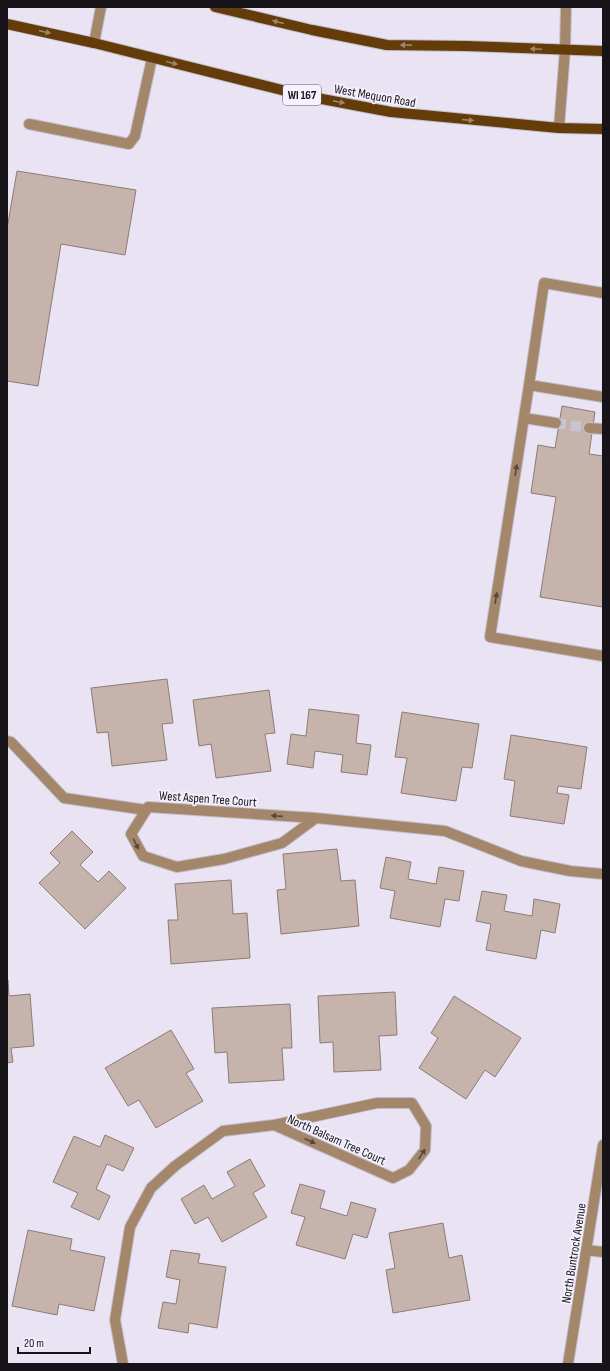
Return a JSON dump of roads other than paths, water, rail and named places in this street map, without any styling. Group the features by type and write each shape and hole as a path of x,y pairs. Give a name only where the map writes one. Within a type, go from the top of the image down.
{"main road":[{"path":"215,7 312,30 387,45 473,46 603,51"},
{"name":"West Mequon Road","path":"7,24 94,43 306,96 391,112 560,128 603,129"}],"street":[{"path":"94,43 101,7"},
{"path":"560,128 566,7"},
{"path":"29,124 129,144 134,136 152,58"},
{"path":"603,293 544,283 490,637 603,656"},
{"path":"529,385 603,397"},
{"path":"524,418 556,423"},
{"path":"588,428 603,429"},
{"path":"7,741 11,742 64,798 146,810"},
{"name":"West Aspen Tree Court","path":"316,818 282,843 224,859 177,867 143,856 131,834 148,807 316,818 445,831 521,861 570,871 603,874"},
{"name":"North Balsam Tree Court","path":"123,1364 115,1320 130,1227 151,1188 175,1166 223,1131 274,1125 377,1102 412,1103 426,1126 425,1150 409,1170 393,1178 274,1125"},
{"name":"North Buntrock Avenue","path":"568,1364 603,1145"},
{"path":"586,1250 603,1252"}],"tunnel":[{"path":"556,423 589,428"}]}
